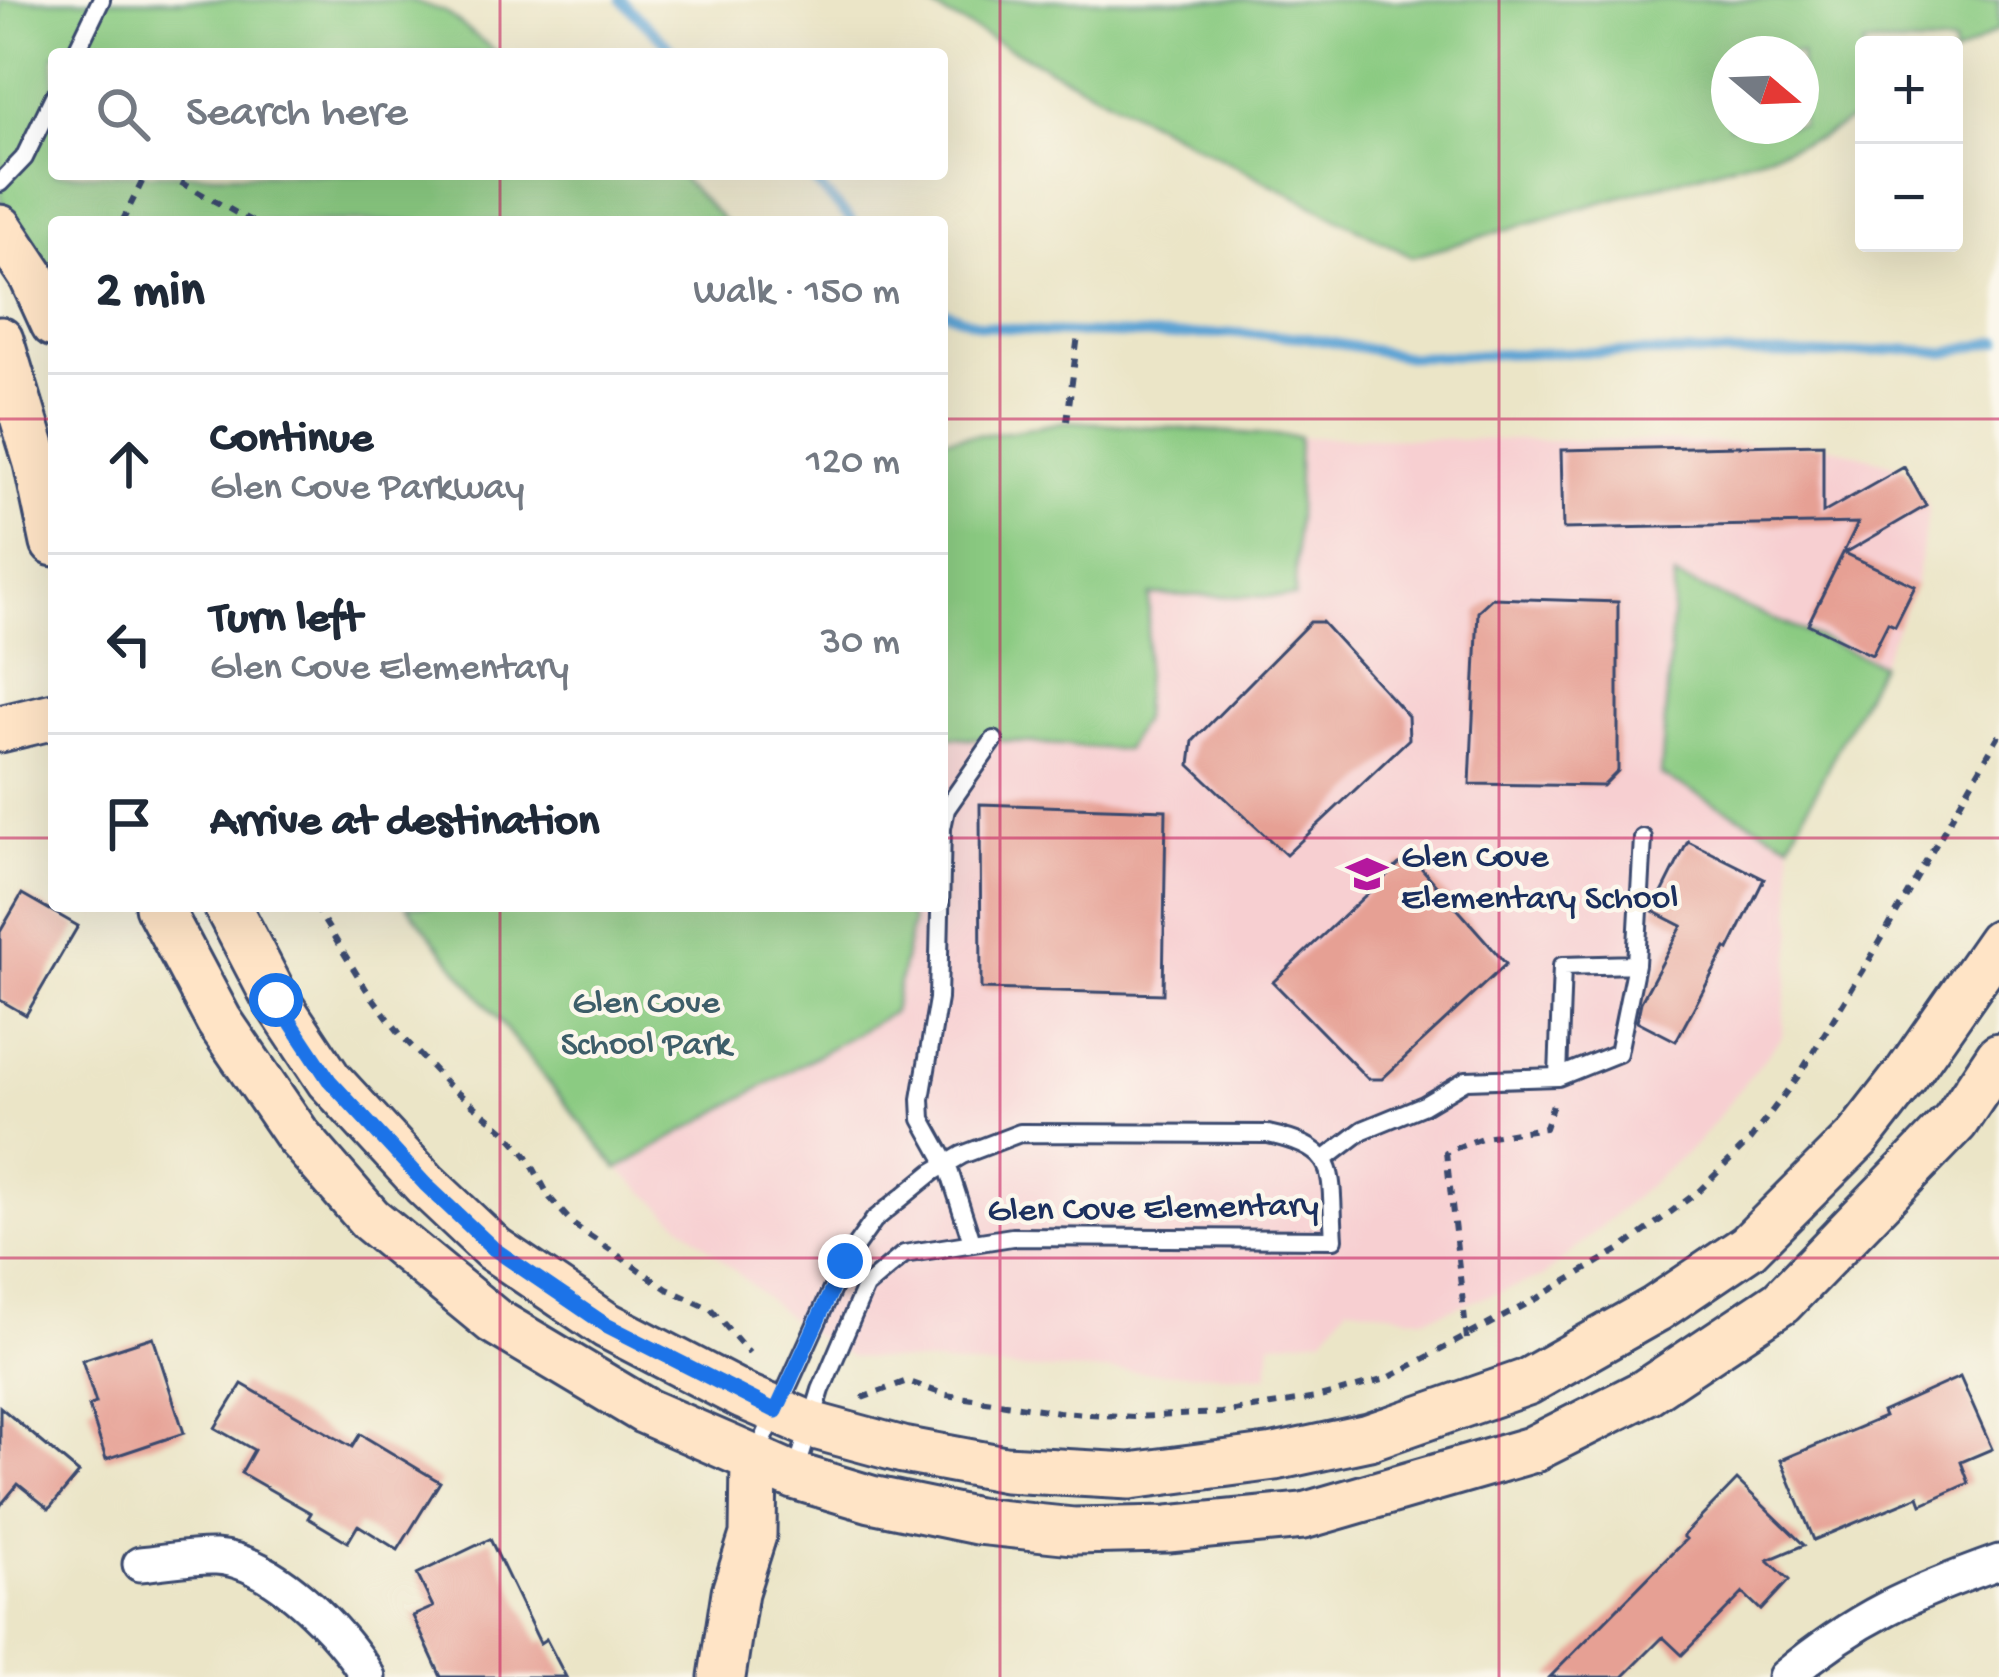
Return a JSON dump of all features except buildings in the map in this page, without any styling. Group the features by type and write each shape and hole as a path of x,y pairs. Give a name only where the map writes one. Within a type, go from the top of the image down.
{"main road":[{"path":"0,228 32,276 48,311"},
{"path":"0,340 48,515"},
{"path":"0,729 48,717"},
{"path":"161,912 232,1040 297,1135 370,1219 494,1321 645,1411 774,1468 871,1499 977,1521 1073,1531 1168,1529 1303,1516 1531,1450 1646,1392 1781,1302 1955,1122 1999,1056"},
{"path":"230,912 276,1000 329,1080 425,1184 494,1249 606,1325 799,1402 903,1450 1005,1469 1130,1476 1275,1457 1370,1437 1527,1382 1656,1309 1748,1247 1858,1137 1999,942"},
{"path":"722,1677 735,1592 774,1468"}],"street":[{"path":"140,1564 219,1557 273,1577 350,1646 368,1677"},
{"path":"1785,1677 1826,1642 1905,1596 1999,1562"}],"lane":[{"path":"78,48 101,0"},
{"path":"0,183 23,158 48,108"},
{"path":"948,811 994,740"},
{"path":"1325,1159 1363,1130 1424,1105 1466,1080 1558,1077 1618,1053 1636,964 1643,838"},
{"path":"940,912 938,999 921,1099 922,1119 947,1164 972,1242"},
{"path":"1558,1077 1562,966 1636,964"},
{"name":"Glen Cove Elementary","path":"1020,1132 1268,1134 1300,1141 1320,1152 1329,1165 1334,1239 1012,1237 904,1254 865,1288 799,1402 774,1468 845,1261 874,1220 900,1195 947,1164 1020,1132"}],"path":[{"path":"125,216 143,180"},
{"path":"176,180 243,216"},
{"path":"1066,421 1078,335"},
{"path":"319,912 401,1035 448,1085 503,1129 574,1225 667,1289 711,1310 761,1371 799,1402 854,1401 907,1382 985,1403 1059,1412 1135,1417 1221,1413 1316,1398 1386,1379 1467,1340 1624,1247 1699,1191 1750,1140 1798,1076 1999,736"},
{"path":"1467,1340 1446,1151 1484,1137 1545,1128 1558,1077"}],"shaded area":[{"name":"Glen Cove Elementary School","path":"1067,421 1299,437 1823,444 1904,467 1929,507 1915,586 1790,842 1793,930 1782,1036 1697,1143 1543,1277 1424,1318 1348,1305 1323,1337 1271,1342 1268,1375 1011,1369 850,1357 797,1325 618,1169 893,1012 912,922 908,912 948,912 948,437"}],"green space":[{"path":"0,0 409,0 444,11 491,48 48,48 48,180 684,180 719,216 48,216 48,267 0,199"},
{"path":"917,0 1999,0 1999,29 1963,51 1963,36 1855,36 1855,117 1819,139 1819,36 1711,36 1711,144 1802,144 1412,257"},
{"path":"1067,421 1299,437 1295,597 1150,595 1142,719 1125,750 948,736 948,437"},
{"path":"1675,577 1880,664 1790,842 1661,775"},
{"name":"Glen Cove School Park","path":"412,912 908,912 912,922 893,1012 618,1169"}],"waterway":[{"path":"621,0 671,48"},
{"path":"813,180 847,216"},
{"path":"948,312 981,325 1039,332 1302,337 1410,357 1570,352 1826,355 1908,349 1946,353 1999,341"}],"place":[{"name":"Glen Cove Elementary School","path":"1367,874"}],"route":[{"path":"276,1000 329,1080 425,1184 494,1249 606,1325 743,1396 776,1411 845,1261"}]}
